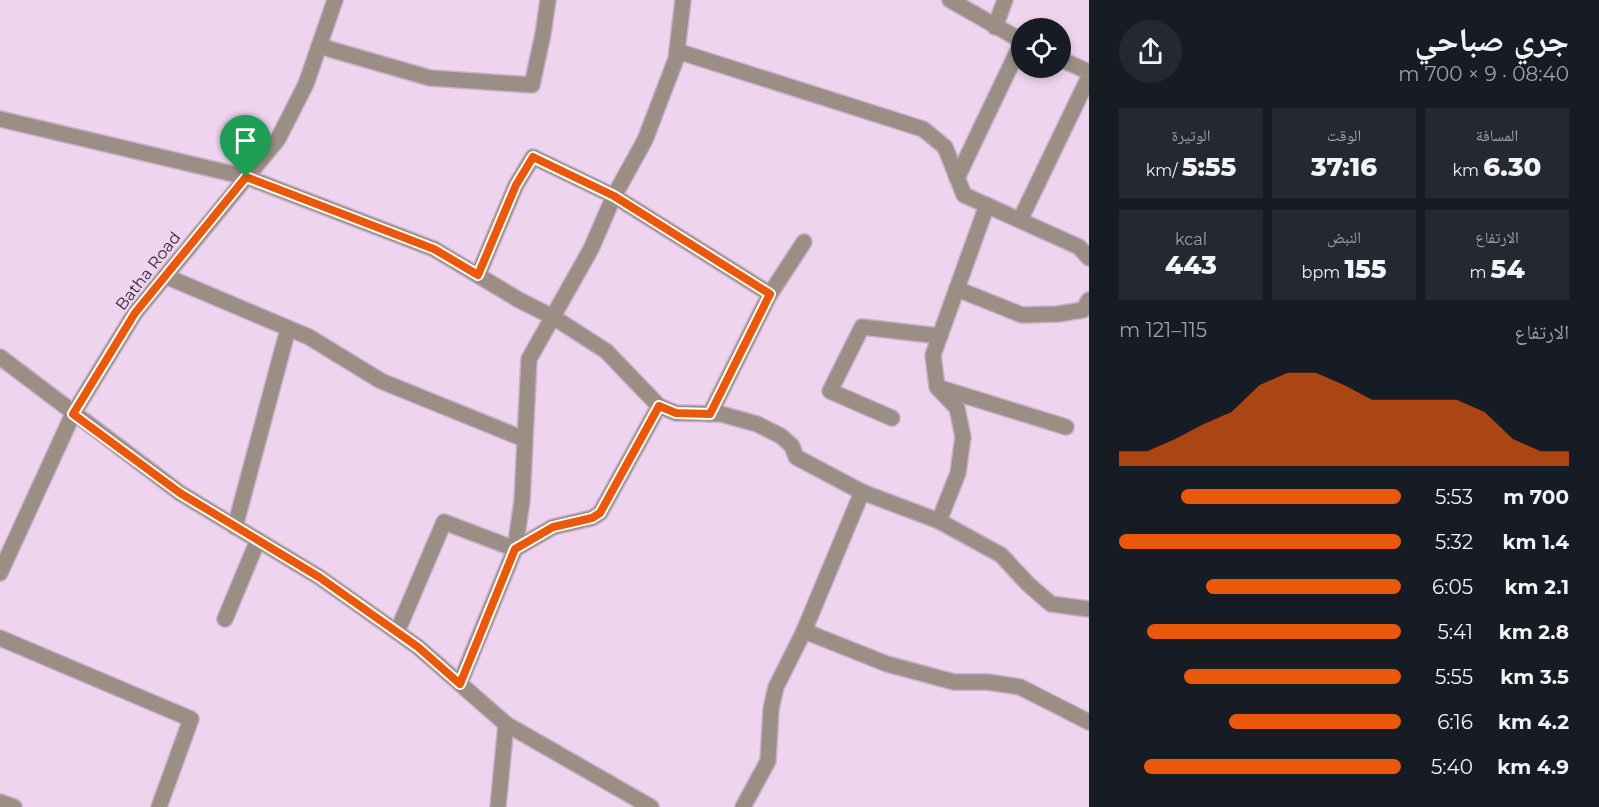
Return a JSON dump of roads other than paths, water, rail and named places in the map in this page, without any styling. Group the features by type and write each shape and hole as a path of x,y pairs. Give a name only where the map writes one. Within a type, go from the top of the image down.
{"street":[{"name":"Batha Road","path":"0,573 73,414 135,313 278,139 306,84 335,0"},
{"path":"319,46 430,78 532,85 548,0"},
{"path":"460,684 515,549 522,501 529,359 591,249 614,196 645,140 677,51 683,0"},
{"path":"951,0 1011,35"},
{"path":"995,27 1005,0"},
{"path":"677,51 923,129 945,147 964,195 1079,247 1089,258"},
{"path":"957,178 1011,64"},
{"path":"1071,64 1089,72"},
{"path":"1020,220 1089,77"},
{"path":"0,119 246,177 434,249 519,300 553,317 606,351 659,406 676,413 710,414 736,418 781,436 792,446 796,457 862,492 939,521 1001,555 1028,584 1051,604 1089,609"},
{"path":"478,275 516,185 533,157 614,196 770,294"},
{"path":"939,521 958,473 963,437 957,408 937,387 933,355 987,206"},
{"path":"710,414 770,294 804,242"},
{"path":"165,276 309,337 381,381 524,439"},
{"path":"957,289 1022,315 1058,314 1083,310 1089,300"},
{"path":"892,418 830,392 862,327 940,336"},
{"path":"235,526 288,329"},
{"path":"0,357 180,493 319,577 418,647 506,724 651,807"},
{"path":"937,387 1066,427"},
{"path":"515,549 553,527 592,518 600,513 659,406"},
{"path":"743,807 768,761 771,708 776,687 804,631 862,492"},
{"path":"397,632 444,522 515,549"},
{"path":"225,619 258,540"},
{"path":"804,631 887,664 954,682 988,682 1020,687 1089,722"},
{"path":"0,638 191,719 159,807"},
{"path":"498,807 506,724"},
{"path":"0,802 14,807"}]}
